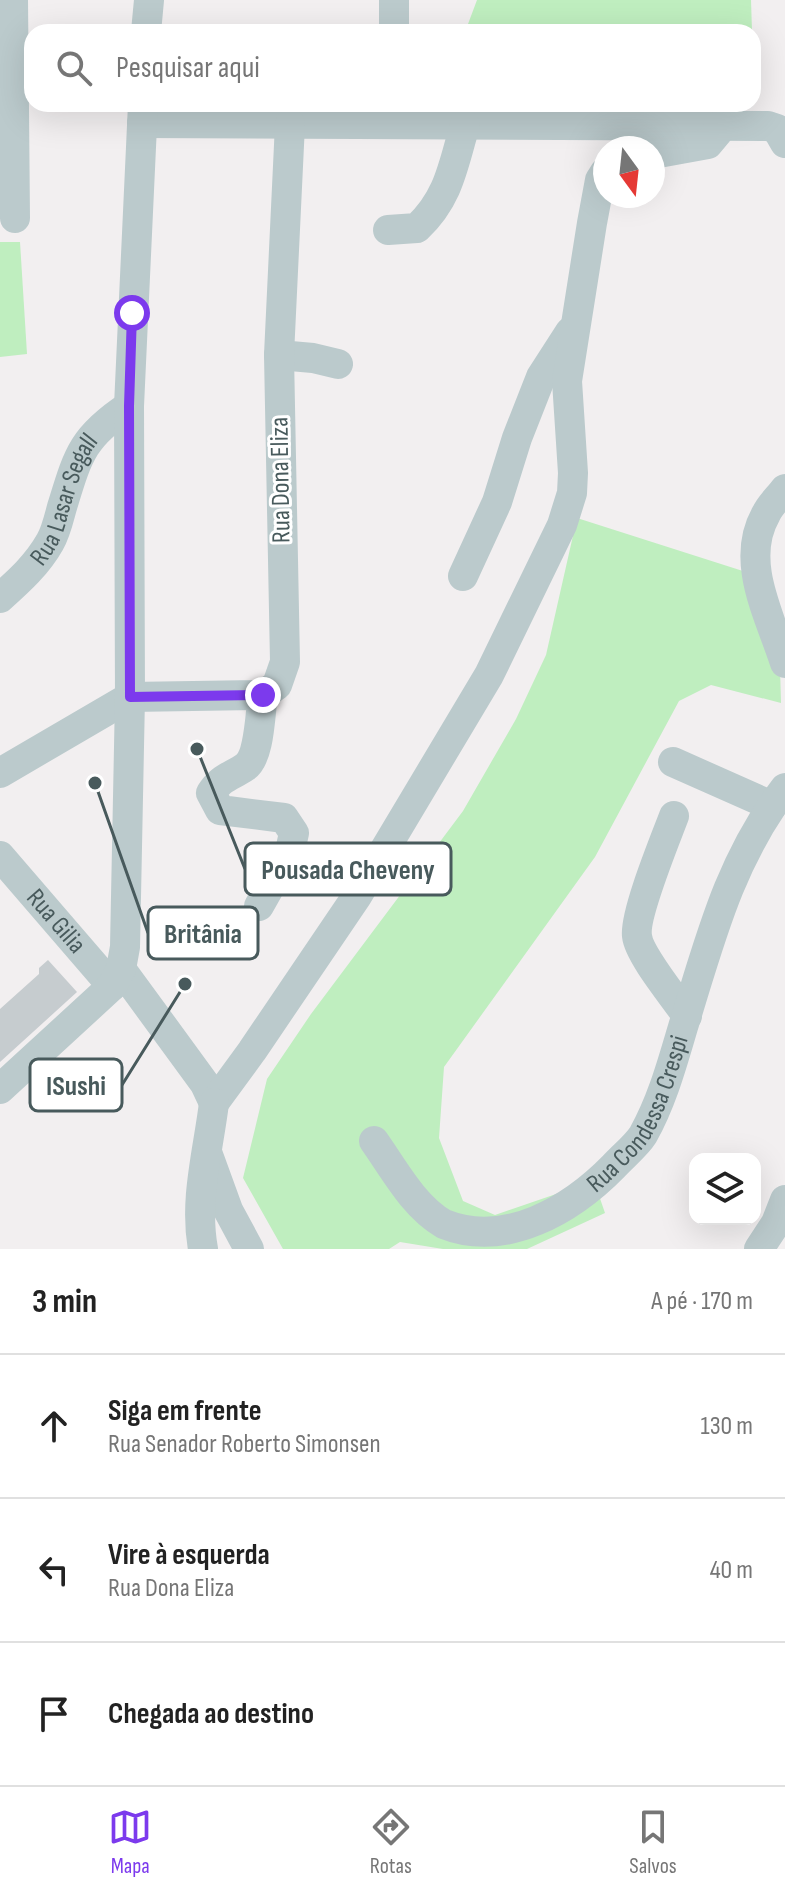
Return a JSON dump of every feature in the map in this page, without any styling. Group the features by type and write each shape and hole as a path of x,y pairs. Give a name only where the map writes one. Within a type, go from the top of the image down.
{"street":[{"path":"13,0 15,218"},
{"path":"147,24 149,0"},
{"path":"394,0 394,24"},
{"path":"0,1089 117,977 125,947 130,697 129,406 142,114 290,124 395,114 465,125 718,126 776,134"},
{"name":"Rua Dona Eliza","path":"263,695 277,685 285,662 279,355 290,124"},
{"path":"388,230 417,228 434,212 448,185 465,125"},
{"path":"665,152 708,144 718,132 718,126"},
{"path":"203,1249 198,1225 199,1198 214,1103 357,896 489,675 562,525 572,493 573,473 567,381 595,208"},
{"path":"463,576 497,502 541,377 575,323"},
{"path":"279,355 338,364"},
{"name":"Rua Lasar Segall","path":"0,598 27,574 52,540 74,468 90,437 101,424 129,406"},
{"path":"785,489 766,514 754,547 757,576 785,663"},
{"path":"0,773 130,697 263,695 256,748 249,765 217,783 211,793 220,810 284,818 294,833 290,851 259,906"},
{"path":"673,762 778,797"},
{"name":"Rua Condessa Crespi","path":"374,1141 419,1204 444,1224 472,1235 512,1234 557,1216 588,1193 641,1138 662,1095 713,928 744,850 778,797"},
{"path":"674,816 643,902 636,935 643,954 687,1016"},
{"name":"Rua Gilia","path":"0,856 117,977 205,1084 214,1103"},
{"path":"208,1153 228,1210 249,1249"},
{"path":"759,1249 776,1223 785,1200"}],"green space":[{"path":"477,0 751,0 752,24 468,24"},
{"path":"0,242 20,242 27,354 0,357"},
{"path":"577,518 746,572 780,667 781,703 711,685 679,701 595,857 444,1067 439,1138 463,1201 495,1215 594,1181 605,1213 527,1249 443,1249 400,1242 389,1249 283,1249 243,1178 267,1079 311,1014 463,811 516,719 546,655"}],"building":[{"path":"48,960 77,992 0,1062 0,1009 39,974 39,968"}],"place":[{"name":"Pousada Cheveny","path":"197,749"},
{"name":"Britânia","path":"95,783"},
{"name":"ISushi","path":"185,984"}],"route":[{"path":"132,313 129,406 130,697 263,695"}]}
